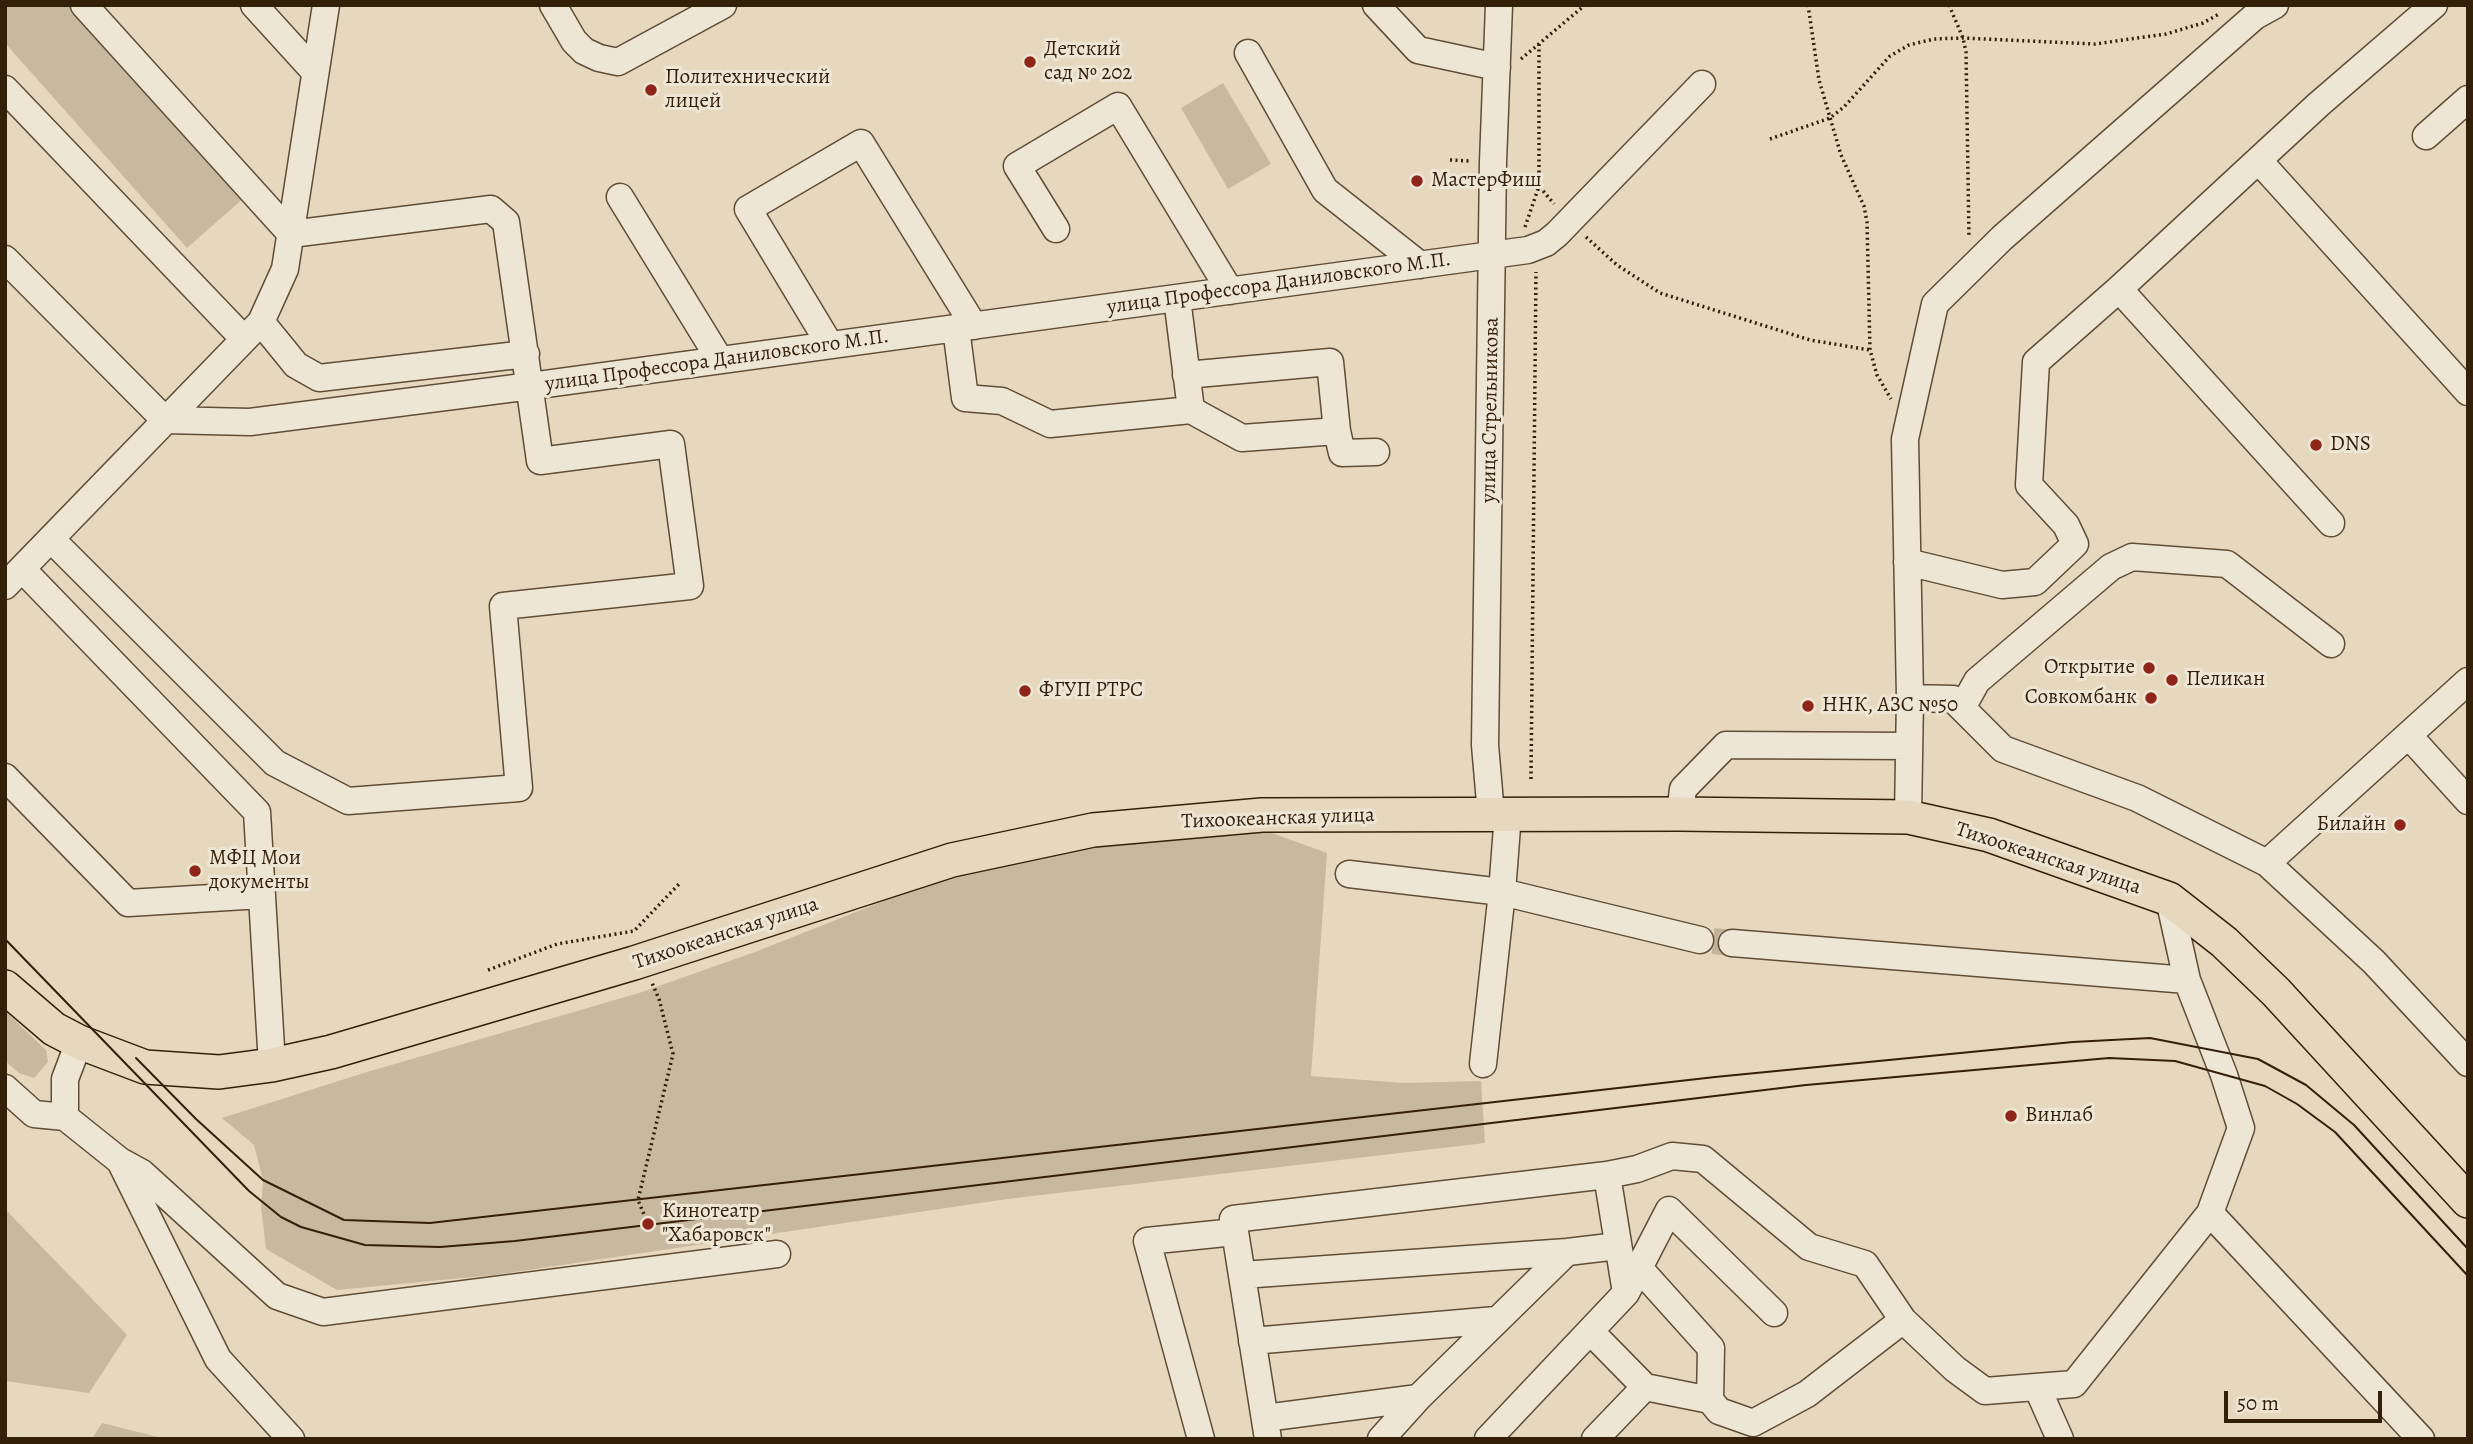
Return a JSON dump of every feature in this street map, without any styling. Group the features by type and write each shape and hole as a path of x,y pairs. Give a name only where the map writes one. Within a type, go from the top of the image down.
{"main road":[{"name":"Тихоокеанская улица","path":"5,987 54,1029 79,1042 145,1067 219,1072 272,1065 331,1052 635,963 952,860 1093,830 1262,815 1680,814 1908,817 1989,835 2169,899 2224,942 2276,992 2468,1201"}],"street":[{"path":"85,5 291,234"},
{"path":"254,5 315,72"},
{"path":"272,1065 257,812 14,578 253,330 285,269 326,5"},
{"path":"553,5 574,41 584,51 618,62 723,5"},
{"path":"1377,5 1419,50 1507,65"},
{"name":"улица Стрельникова","path":"1483,1064 1502,892 1499,814 1485,745 1493,255 1507,65 1499,5"},
{"path":"1908,817 1910,698 1905,439 1935,304 1970,268 2255,16 2275,5"},
{"path":"1908,562 2002,585 2035,582 2075,544 2066,525 2029,485 2036,362 2319,104 2434,5"},
{"path":"1248,53 1325,190 1420,265"},
{"path":"1536,247 1546,243 1570,222 1702,84"},
{"path":"5,89 253,330 296,365 319,378 526,354"},
{"path":"2426,135 2468,99"},
{"path":"1056,229 1017,166 1118,106 1230,291"},
{"path":"831,345 748,209 860,143 965,327 965,398 1002,401 1050,424 1191,411 1242,438 1337,431"},
{"path":"2259,161 2468,392"},
{"path":"620,197 720,360"},
{"path":"51,539 275,762 348,802 519,788 503,606 690,586 671,444 540,461 506,222 491,209 291,234"},
{"name":"улица Профессора Даниловского М.П.","path":"165,419 250,422 1230,291 1536,247"},
{"path":"5,259 165,419"},
{"path":"2119,289 2331,523"},
{"path":"1177,298 1191,411"},
{"path":"1186,375 1330,362 1342,453 1376,452"},
{"path":"1962,708 1977,681 2110,567 2132,557 2227,564 2332,644"},
{"path":"2267,863 2468,681"},
{"path":"1910,698 1953,699 2003,749 2137,798 2267,863 2374,962 2468,1063"},
{"path":"2409,736 2468,801"},
{"path":"1680,814 1683,789 1726,745 1909,746"},
{"path":"5,778 128,903 262,895"},
{"path":"1349,874 1502,892 1700,940"},
{"path":"1418,1398 1266,1429 1233,1219 1607,1175 1637,1169 1672,1156 1703,1159 1809,1248 1865,1264 1903,1320 1955,1369 1984,1391 2074,1384 2210,1213 2241,1128 2224,1075 2187,980 2169,899"},
{"path":"1732,943 2187,980"},
{"path":"65,1117 65,1079 79,1042"},
{"path":"5,1088 34,1114 65,1117 120,1161 142,1173 277,1296 323,1312 777,1254"},
{"path":"120,1161 218,1359 291,1439"},
{"path":"1607,1175 1626,1293"},
{"path":"1488,1439 1626,1293 1668,1210 1774,1313"},
{"path":"2210,1213 2421,1439"},
{"path":"1201,1439 1147,1241 1235,1232"},
{"path":"1241,1275 1618,1246"},
{"path":"1381,1439 1418,1398 1567,1252"},
{"path":"1639,1268 1711,1348 1710,1400"},
{"path":"1252,1341 1496,1320"},
{"path":"1590,1331 1645,1387 1710,1400 1719,1411 1753,1423 1807,1394 1903,1320"},
{"path":"1595,1439 1645,1387"},
{"path":"2037,1387 2060,1439"}],"path":[{"path":"1507,65 1539,44 1585,5"},
{"path":"1808,5 1819,80 1842,155 1864,206 1867,222 1872,363 1884,389 1910,418"},
{"path":"1949,5 1966,52 1970,268"},
{"path":"1770,139 1830,118 1844,107 1890,56 1909,45 1934,39 1963,38 2095,44 2166,34 2203,23 2225,11"},
{"path":"1531,779 1536,247 1524,230 1539,186 1539,44"},
{"path":"1539,186 1570,222 1617,265 1660,293 1810,340 1870,350"},
{"path":"488,970 557,944 634,931 680,883"},
{"path":"648,1224 638,1200 673,1055 652,982"}],"shaded area":[{"path":"5,5 77,5 246,196 187,248 5,43"},
{"path":"1223,83 1271,164 1228,189 1181,108"},
{"path":"1258,828 1327,853 1311,1076 1404,1083 1481,1081 1485,1143 1007,1199 494,1275 337,1290 266,1249 261,1207 263,1180 254,1145 222,1118 367,1072 639,993 755,952 924,885 1051,851"},
{"path":"5,1011 46,1050 48,1062 34,1078 19,1073 5,1061"},
{"path":"5,1209 127,1335 89,1393 5,1381"},
{"path":"102,1423 166,1439 92,1439"}],"tunnel":[{"path":"1713,941 1732,943"}],"tram line":[{"path":"5,939 249,1191 281,1217 301,1227 365,1245 440,1247 515,1241 1806,1085 2109,1058 2175,1061 2265,1086 2297,1104 2335,1132 2468,1276"},
{"path":"136,1058 196,1119 263,1180 344,1220 430,1223 1715,1077 2073,1042 2150,1038 2258,1059 2306,1085 2354,1125 2468,1249"}],"place":[{"name":"Детский сад № 202","path":"1030,62"},
{"name":"Политехнический лицей","path":"651,90"},
{"name":"МастерФиш","path":"1417,181"},
{"name":"DNS","path":"2316,445"},
{"name":"Открытие","path":"2149,668"},
{"name":"Пеликан","path":"2172,680"},
{"name":"ФГУП РТРС","path":"1025,691"},
{"name":"Совкомбанк","path":"2151,698"},
{"name":"ННК, АЗС №50","path":"1808,706"},
{"name":"Билайн","path":"2400,825"},
{"name":"МФЦ Мои документы","path":"195,871"},
{"name":"Винлаб","path":"2011,1116"},
{"name":"Кинотеатр \"Хабаровск\"","path":"648,1224"}]}
